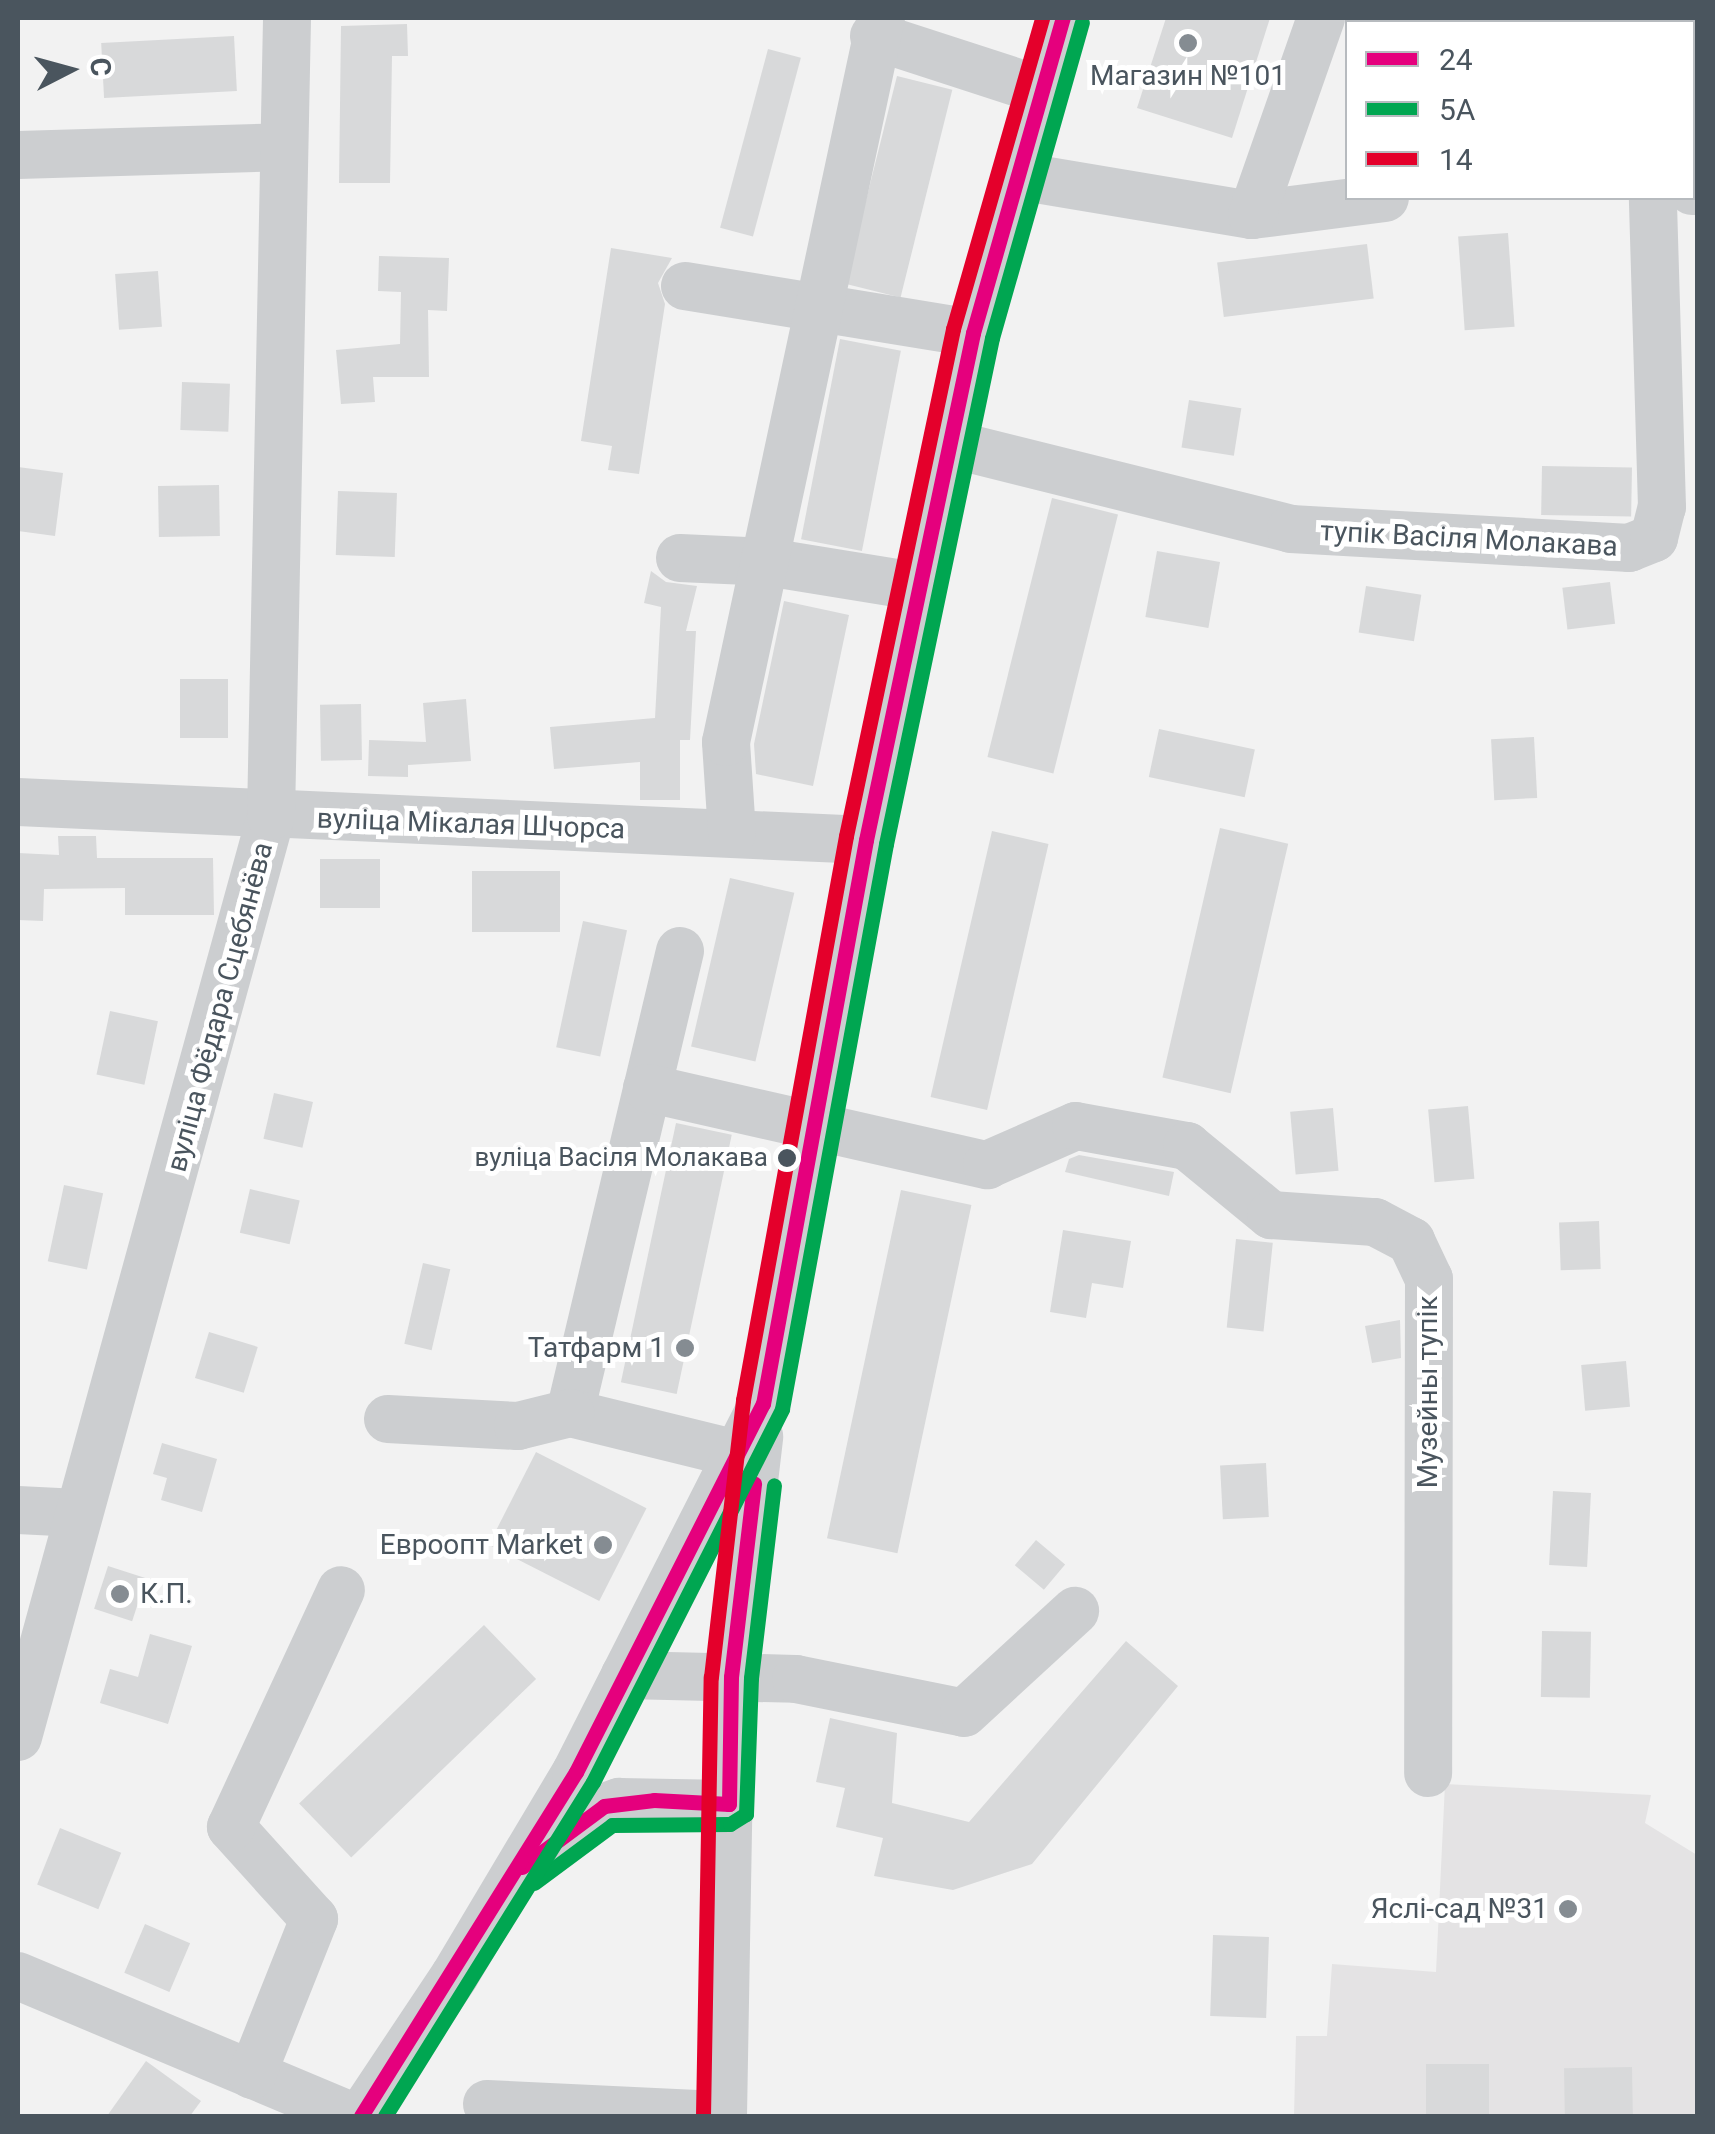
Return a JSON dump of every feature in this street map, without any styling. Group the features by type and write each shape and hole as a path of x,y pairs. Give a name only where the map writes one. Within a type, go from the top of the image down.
{"street":[{"name":"вуліца Фёдара Сцебянёва","path":"18,1736 271,816 287,18"},
{"path":"487,2104 723,2116 731,1678 763,1404 866,840 973,334 1063,18"},
{"path":"1252,215 1321,18"},
{"path":"1537,19 1630,19"},
{"path":"732,833 726,742 878,27 1040,90"},
{"path":"18,155 283,148"},
{"path":"1018,176 1252,215 1368,200"},
{"name":"тупік Васіля Молакава","path":"951,444 1291,530 1629,548 1654,538 1662,506 1653,200"},
{"path":"684,286 973,334"},
{"path":"680,558 766,562 921,587"},
{"name":"вуліца Мікалая Шчорса","path":"18,802 866,840"},
{"path":"570,1413 680,952"},
{"name":"Музейны тупік","path":"647,1088 987,1166 1076,1126 1187,1146 1271,1215 1374,1222 1411,1240 1429,1279 1428,1772"},
{"path":"361,2116 522,1867 763,1404"},
{"path":"388,1419 518,1426 570,1413 737,1454"},
{"path":"18,1510 78,1513"},
{"path":"252,2074 314,1919 231,1827 341,1590"},
{"path":"625,1675 796,1679 964,1713 1075,1611"},
{"path":"522,1867 604,1806 654,1800 730,1804"},
{"path":"18,1976 351,2116"}],"shaded area":[{"name":"Яслі-сад №31","path":"1445,1784 1651,1795 1645,1823 1697,1855 1697,2116 1294,2116 1296,2036 1327,2036 1332,1964 1436,1972"}],"building":[{"path":"1166,18 1270,18 1232,138 1137,108"},
{"path":"407,24 408,56 392,56 390,183 339,183 341,26"},
{"path":"234,36 237,91 104,98 101,43"},
{"path":"768,49 801,58 753,236 720,228"},
{"path":"897,76 952,90 901,297 845,284"},
{"path":"1508,233 1515,327 1465,330 1458,236"},
{"path":"1367,244 1374,299 1224,317 1217,262"},
{"path":"611,248 672,258 658,283 665,304 639,474 608,470 612,446 581,441"},
{"path":"379,256 449,258 447,311 428,310 429,377 373,377 375,402 341,404 336,350 400,344 401,292 378,291"},
{"path":"158,271 162,327 119,330 115,274"},
{"path":"840,339 901,351 862,551 801,539"},
{"path":"182,382 230,384 228,432 180,430"},
{"path":"1189,400 1241,408 1234,456 1181,447"},
{"path":"1542,466 1632,468 1631,517 1541,515"},
{"path":"18,467 63,473 55,536 18,531"},
{"path":"219,485 220,536 159,537 158,486"},
{"path":"338,491 397,493 395,557 336,555"},
{"path":"1052,498 1118,514 1053,774 987,757"},
{"path":"1157,551 1220,562 1208,628 1145,617"},
{"path":"651,571 666,582 697,586 686,631 696,631 690,740 680,740 680,800 640,800 640,762 554,769 550,727 655,718 661,607 644,603"},
{"path":"1610,582 1615,624 1567,630 1562,588"},
{"path":"1366,586 1421,595 1414,641 1359,632"},
{"path":"784,601 849,615 813,786 756,774 754,744"},
{"path":"180,679 228,679 228,738 180,738"},
{"path":"466,699 471,761 408,765 408,777 368,776 369,740 426,742 423,703"},
{"path":"361,704 362,760 321,761 320,705"},
{"path":"1159,729 1255,749 1245,797 1149,777"},
{"path":"1534,737 1537,798 1494,800 1491,739"},
{"path":"1220,828 1288,844 1231,1093 1162,1077"},
{"path":"992,831 1049,844 987,1110 931,1097"},
{"path":"58,836 96,836 97,858 213,858 214,915 125,915 125,888 44,889 43,921 18,920 18,853 59,855"},
{"path":"320,859 380,859 380,908 320,908"},
{"path":"472,871 560,871 560,932 472,932"},
{"path":"730,878 794,893 755,1061 691,1047"},
{"path":"583,921 627,930 600,1057 556,1047"},
{"path":"110,1011 158,1021 144,1085 96,1075"},
{"path":"274,1093 313,1102 302,1148 263,1139"},
{"path":"1468,1106 1474,1179 1435,1182 1428,1109"},
{"path":"1333,1108 1338,1171 1296,1175 1290,1112"},
{"path":"676,1123 732,1135 677,1394 621,1382"},
{"path":"1079,1155 1174,1172 1169,1196 1065,1172 1069,1159"},
{"path":"64,1185 103,1193 87,1270 48,1261"},
{"path":"250,1189 300,1200 290,1244 240,1233"},
{"path":"901,1190 971,1205 897,1553 827,1538"},
{"path":"1599,1221 1601,1269 1561,1270 1559,1222"},
{"path":"1063,1230 1131,1241 1123,1288 1092,1283 1086,1318 1050,1312"},
{"path":"1236,1239 1273,1243 1263,1331 1227,1328"},
{"path":"423,1263 450,1269 432,1350 404,1344"},
{"path":"1400,1320 1401,1358 1372,1363 1365,1326"},
{"path":"209,1332 258,1347 244,1393 195,1378"},
{"path":"1626,1361 1630,1407 1585,1411 1581,1365"},
{"path":"162,1443 217,1459 202,1512 161,1500 167,1478 153,1474"},
{"path":"536,1452 646,1508 599,1601 489,1545"},
{"path":"1266,1463 1269,1517 1223,1519 1220,1465"},
{"path":"1553,1491 1591,1493 1587,1567 1549,1565"},
{"path":"1036,1540 1065,1564 1044,1590 1015,1565"},
{"name":"К.П.","path":"108,1566 146,1578 132,1621 94,1609"},
{"path":"484,1625 536,1679 351,1857 299,1804"},
{"path":"1542,1631 1591,1632 1590,1698 1541,1697"},
{"path":"150,1634 192,1646 168,1724 100,1703 110,1669 138,1677"},
{"path":"1126,1641 1178,1686 1032,1864 953,1890 874,1876 883,1838 836,1827 845,1788 816,1782 830,1718 897,1733 892,1803 969,1822"},
{"path":"60,1828 121,1853 98,1909 37,1885"},
{"path":"145,1924 190,1943 169,1992 124,1973"},
{"path":"1213,1935 1269,1937 1266,2018 1210,2016"},
{"path":"146,2061 201,2101 190,2116 107,2116"},
{"path":"1426,2064 1489,2064 1489,2116 1426,2116"},
{"path":"1632,2067 1633,2116 1565,2116 1564,2068"}],"transit line":[{"name":"14","path":"703,2116 711,1677 743,1400 846,836 953,329 1042,18"},
{"name":"24","path":"361,2116 576,1772 763,1404 866,840 973,333 1063,18"},
{"name":"5А","path":"385,2116 593,1782 782,1409 886,844 992,338 1082,23"},
{"name":"24","path":"522,1867 604,1806 654,1800 729,1804 731,1677 754,1483"},
{"name":"5А","path":"534,1883 612,1825 730,1824 746,1814 751,1678 774,1485"}],"place":[{"name":"Магазин №101","path":"1188,43"},
{"name":"вуліца Васіля Молакава","path":"787,1158"},
{"name":"Татфарм 1","path":"685,1348"},
{"name":"Евроопт Market","path":"603,1545"},
{"name":"К.П.","path":"120,1594"},
{"name":"Яслі-сад №31","path":"1568,1909"}]}
